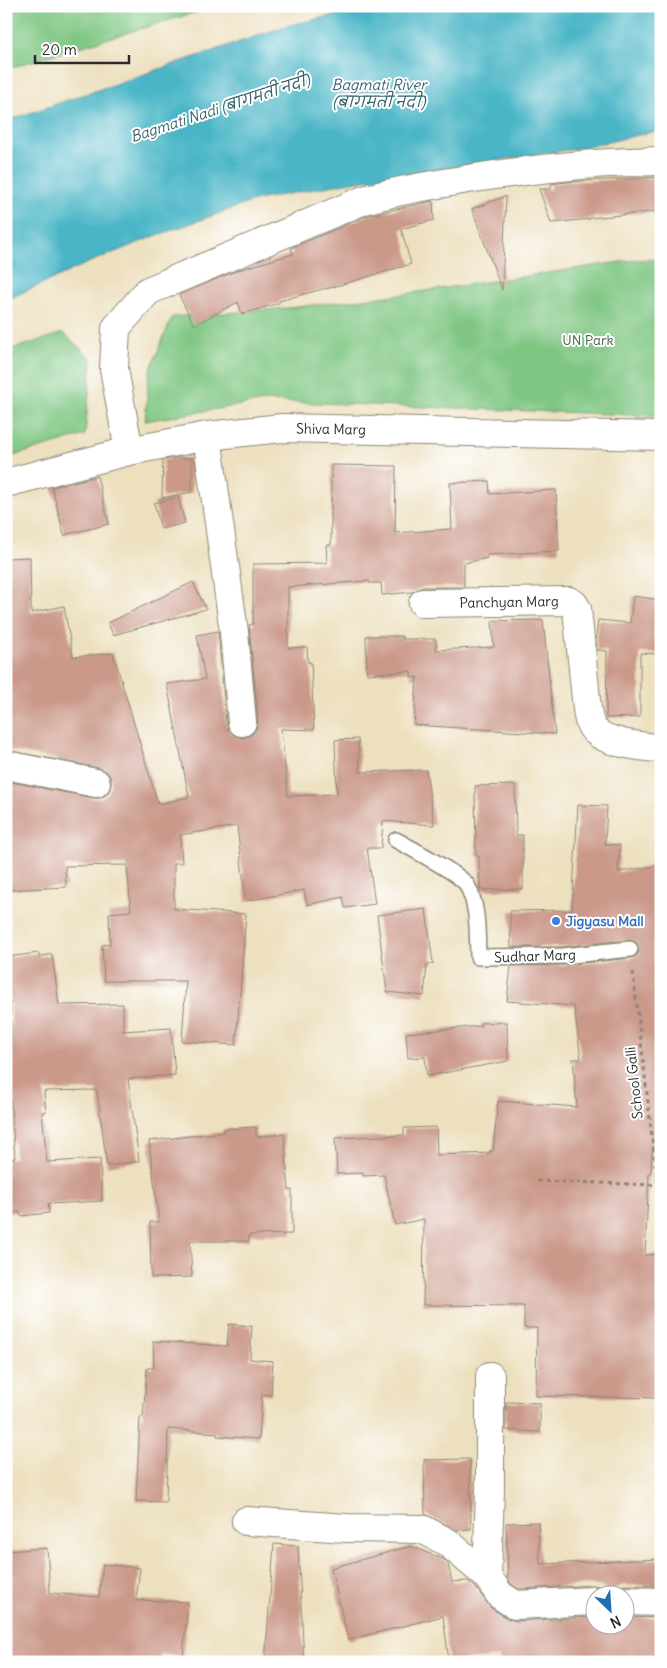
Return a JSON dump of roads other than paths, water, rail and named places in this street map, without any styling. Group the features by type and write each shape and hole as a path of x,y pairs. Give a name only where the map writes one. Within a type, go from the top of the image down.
{"street":[{"path":"130,451 114,369 116,328 148,291 364,200 398,190 525,170 610,162 661,161"},
{"name":"Shiva Marg","path":"6,483 130,451 207,436 282,428 661,436"},
{"path":"207,436 234,632 242,722"},
{"name":"Panchyan Marg","path":"423,603 569,601 574,604 577,609 586,709 589,723 596,732 616,742 661,749"},
{"path":"6,765 96,783"},
{"path":"487,1576 490,1490 490,1376"},
{"path":"246,1521 346,1528 422,1529 447,1542 487,1576 500,1595 516,1605 584,1602"},
{"path":"634,1601 661,1602"}],"lane":[{"name":"Sudhar Marg","path":"396,840 430,858 466,883 476,912 478,958 562,956 630,949"}],"water":[{"name":"Bagmati River (बागमती नदी)","path":"374,6 661,6 661,130 581,148 351,182 257,200 155,236 90,262 6,300 6,121 286,26"}],"place":[{"name":"Jigyasu Mall","path":"556,921"}],"water label":[{"name":"Bagmati Nadi (बागमती नदी)","path":"220,108"}],"park label":[{"name":"UN Park","path":"588,340"}]}
